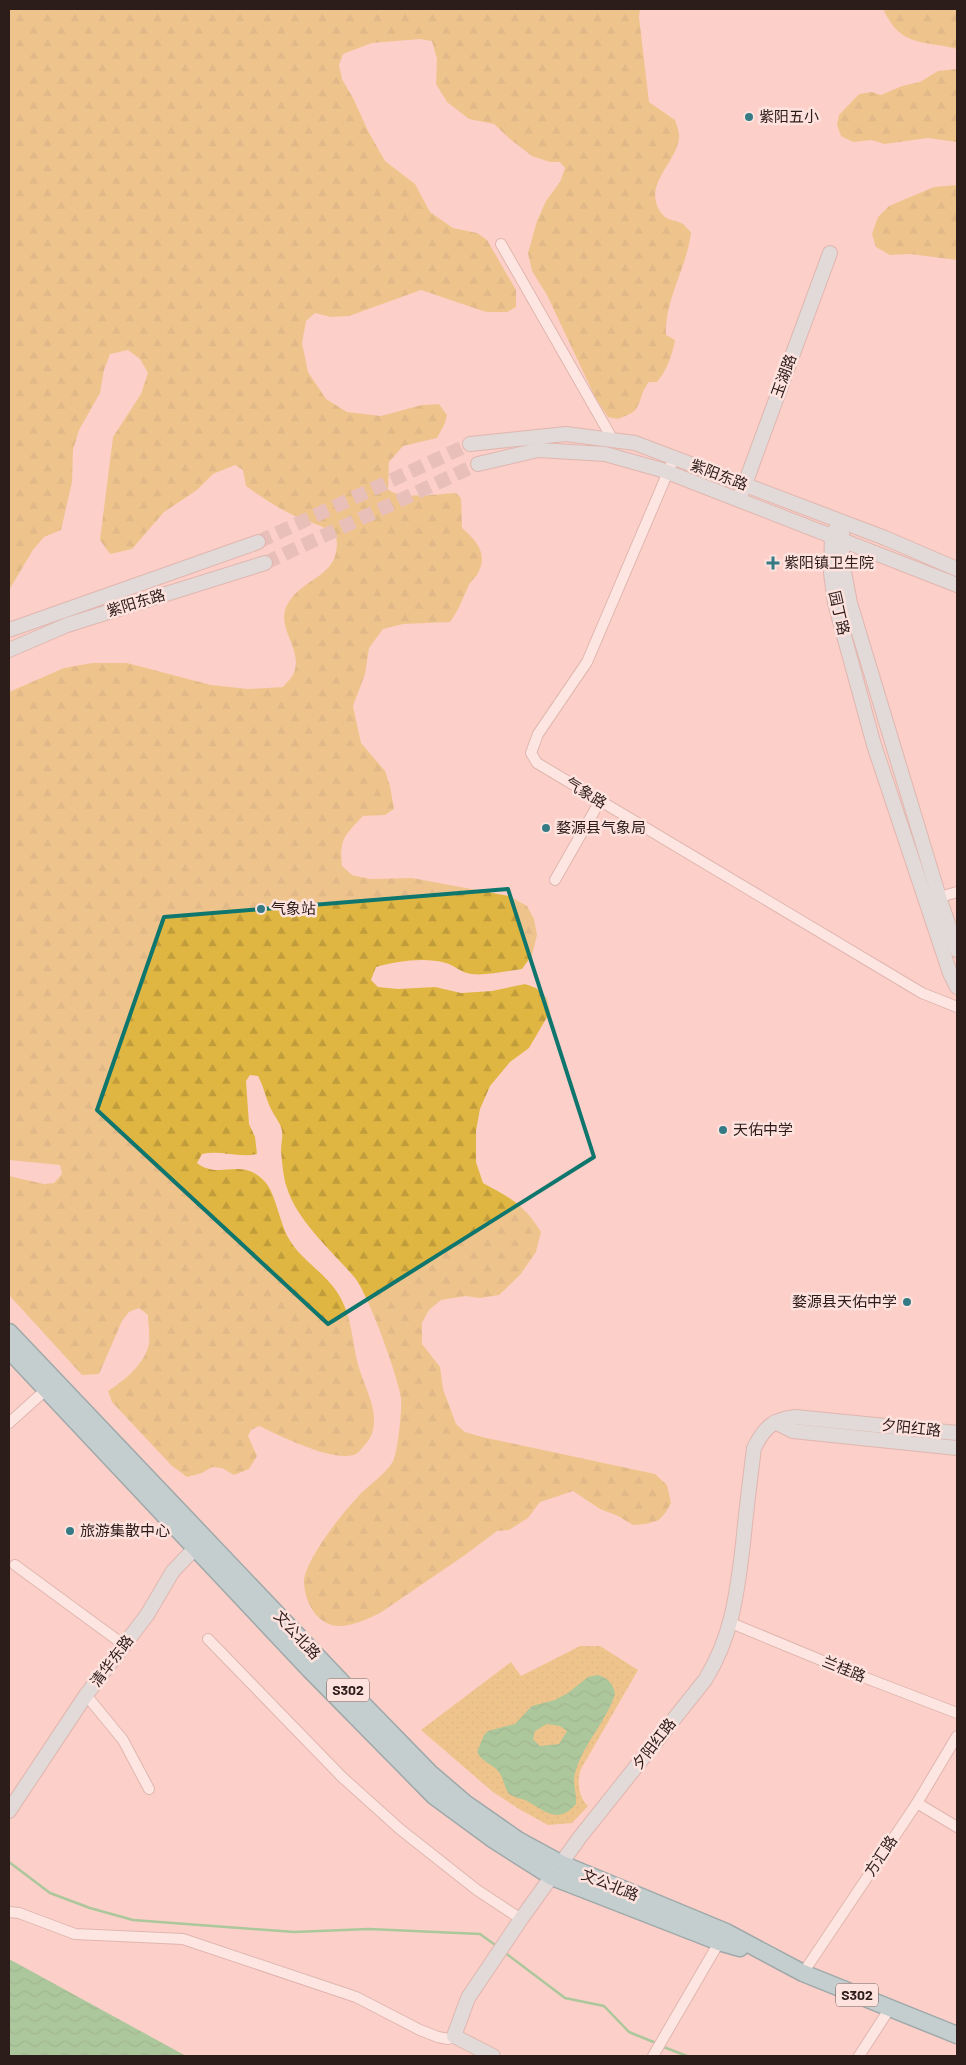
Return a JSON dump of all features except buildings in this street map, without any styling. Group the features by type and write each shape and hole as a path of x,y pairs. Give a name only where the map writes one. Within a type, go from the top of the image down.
{"main road":[{"name":"玉湖路","path":"739,500 830,253"},
{"name":"紫阳东路","path":"470,444 566,434 635,443 841,521 957,569"},
{"name":"紫阳东路","path":"478,464 538,450 605,454 669,473 957,585"},
{"path":"837,538 841,521"},
{"name":"园丁路","path":"837,538 831,573 835,603 874,745 933,899 957,950"},
{"name":"紫阳东路","path":"9,630 258,542"},
{"name":"紫阳东路","path":"9,650 67,624 266,563"},
{"name":"园丁路","path":"933,899 950,973 957,987"},
{"name":"文公北路","path":"9,1332 50,1385 200,1543 336,1697 434,1796 494,1840 557,1870 722,1937 734,1947 759,1951 803,1973 957,2035"},
{"name":"文公北路","path":"9,1350 50,1385"},
{"name":"夕阳红路","path":"454,2036 468,1998 521,1919 580,1838 715,1664 731,1623 737,1592 754,1448 762,1433 775,1422 796,1417 957,1433"},
{"name":"夕阳红路","path":"775,1422 793,1431 957,1448"},
{"name":"清华东路","path":"9,1811 86,1695 147,1615 173,1571 200,1543"},
{"path":"454,2036 493,2056"}],"street":[{"path":"501,244 613,440"},
{"name":"气象路","path":"674,458 588,662 538,734 531,754 537,763 922,993 957,1006"},
{"path":"555,880 600,801"},
{"path":"933,899 957,892"},
{"path":"9,1423 50,1385"},
{"path":"16,1565 124,1645"},
{"name":"兰桂路","path":"731,1623 957,1713"},
{"path":"208,1640 342,1777 401,1830 477,1890 521,1919"},
{"path":"86,1695 123,1740 149,1789"},
{"name":"方汇路","path":"803,1973 917,1803 957,1736"},
{"path":"917,1803 957,1827"},
{"path":"9,1912 75,1934 183,1939 356,1997 420,2030 438,2037 448,2039 454,2036"},
{"path":"654,2053 722,1937"},
{"path":"859,2056 890,2008"}],"highlighted area":[{"path":"508,889 594,1157 328,1324 97,1110 164,917"}],"green space":[{"path":"9,9 640,9 639,17 649,102 675,120 679,132 676,149 661,176 655,194 662,214 683,224 691,232 689,245 672,296 667,321 666,335 675,340 674,346 669,362 661,377 657,382 649,382 638,406 633,412 618,419 608,417 596,399 547,295 532,271 528,253 537,221 546,201 560,182 565,168 560,162 550,162 532,156 494,124 469,119 447,102 436,84 437,59 432,41 420,39 372,43 343,54 339,65 342,79 385,161 415,184 430,212 453,228 477,233 487,240 516,290 516,307 507,312 486,312 421,290 349,316 331,317 315,313 306,321 302,343 308,372 326,399 347,412 381,416 422,405 439,404 447,415 437,438 403,446 389,462 388,489 393,492 410,495 456,493 461,498 462,528 479,547 482,558 478,573 469,585 450,622 403,624 383,629 369,648 365,674 353,706 361,743 385,771 394,809 385,815 363,816 352,828 345,838 341,849 342,866 352,875 370,879 412,878 509,896 527,906 534,919 537,935 532,955 522,969 477,974 462,971 438,961 411,961 376,967 371,980 378,987 398,989 435,987 461,993 492,991 525,984 536,988 547,998 550,1012 529,1048 510,1062 490,1086 480,1109 476,1131 476,1162 483,1183 516,1203 535,1222 541,1232 536,1252 520,1275 499,1295 480,1298 466,1296 441,1300 429,1310 422,1323 422,1344 440,1367 443,1389 456,1424 465,1432 655,1474 667,1485 671,1503 659,1520 633,1525 618,1516 600,1509 573,1491 540,1502 528,1518 509,1530 497,1531 380,1613 351,1624 333,1625 319,1617 306,1597 304,1581 310,1562 342,1515 360,1494 385,1472 393,1461 399,1430 401,1398 382,1336 361,1287 316,1236 292,1200 284,1174 281,1128 270,1107 258,1076 250,1075 246,1081 249,1124 255,1137 257,1154 202,1154 197,1163 214,1170 240,1169 248,1171 257,1175 266,1183 273,1195 289,1239 337,1292 349,1321 357,1361 374,1416 371,1435 366,1444 356,1454 347,1456 321,1452 259,1426 251,1430 248,1436 257,1456 249,1469 234,1475 222,1468 212,1467 202,1473 187,1477 171,1465 112,1402 108,1391 127,1377 144,1358 149,1343 148,1315 139,1308 129,1312 122,1321 99,1374 82,1375 9,1295 9,1176 44,1184 54,1183 62,1174 60,1165 9,1160 9,692 64,668 92,663 127,663 211,685 248,689 283,687 292,676 296,666 293,648 285,623 284,614 287,605 302,587 328,568 334,560 337,549 336,535 321,526 287,512 257,494 246,486 243,470 235,465 213,474 197,490 164,512 132,549 110,554 100,540 113,437 141,394 148,373 140,359 128,350 110,354 104,370 100,393 79,430 73,450 72,482 61,530 44,537 33,550 9,590"},
{"path":"883,9 957,9 957,49 923,43 905,36 890,22"},
{"path":"957,69 957,142 928,138 884,144 872,140 853,142 841,136 837,125 839,115 859,94 872,92 881,95 902,86 920,82 938,71"},
{"path":"957,185 957,260 910,254 890,255 876,247 872,234 878,217 889,206 934,187"},
{"path":"580,1646 600,1646 638,1670 581,1769 579,1788 582,1798 588,1806 572,1823 548,1825 493,1792 421,1730 511,1662 521,1676"}],"water":[{"path":"597,1675 604,1677 613,1687 615,1694 606,1714 583,1752 575,1773 576,1804 563,1814 552,1814 509,1794 498,1771 477,1752 484,1735 488,1731 515,1724 532,1706 555,1700 568,1693 588,1677","holes":["547,1724 560,1726 567,1731 559,1744 540,1746 533,1739 535,1731"]},
{"path":"9,1959 186,2056 9,2056"}],"waterway":[{"path":"9,1862 50,1893 90,1908 133,1920 294,1932 369,1929 480,1934 498,1947"},
{"path":"504,1952 565,1998 604,2006 629,2032 656,2043"},
{"path":"661,2046 687,2056"}],"tunnel":[{"path":"258,542 470,444"},
{"path":"265,563 478,464"}],"place":[{"name":"紫阳五小","path":"749,117"},
{"name":"紫阳镇卫生院","path":"773,563"},
{"name":"婺源县气象局","path":"546,828"},
{"name":"气象站","path":"261,909"},
{"name":"天佑中学","path":"723,1130"},
{"name":"婺源县天佑中学","path":"907,1302"},
{"name":"旅游集散中心","path":"70,1531"}]}
